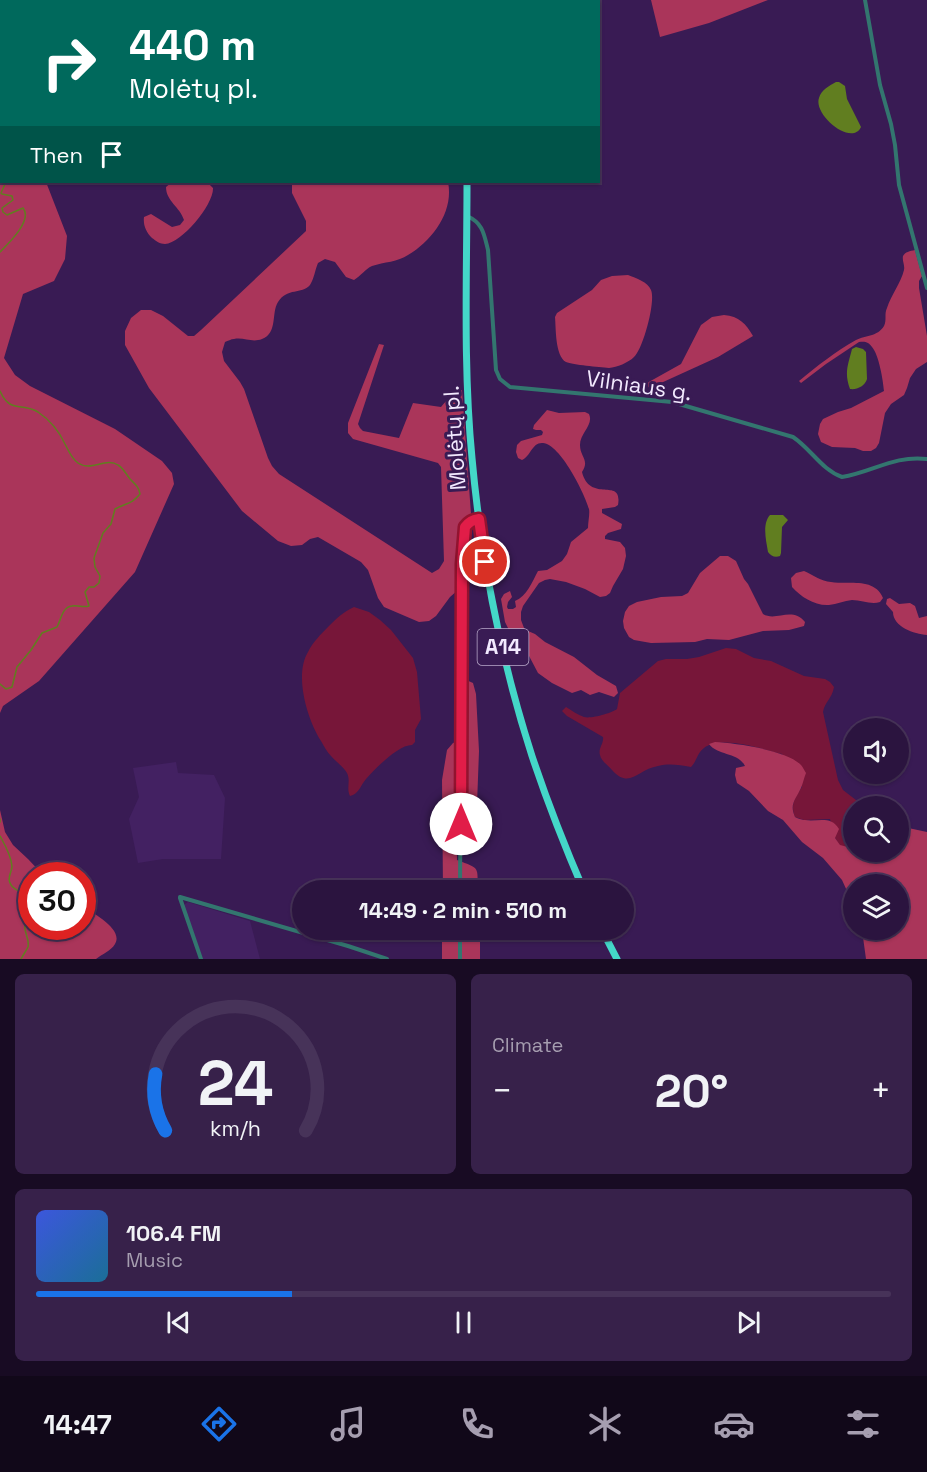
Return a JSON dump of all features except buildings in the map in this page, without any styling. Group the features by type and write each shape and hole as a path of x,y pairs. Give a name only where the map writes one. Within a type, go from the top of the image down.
{"highway":[{"name":"Molėtų pl.","path":"467,183 467,392 471,458 479,519 495,614 518,707 547,797 579,880"},
{"path":"607,940 617,959"}],"street":[{"path":"865,0 880,83 895,145 899,185 927,288"},
{"name":"Vilniaus g.","path":"467,216 476,220 484,234 488,250 496,369 500,379 510,387 672,402 793,437 804,444 828,471 842,477 888,462 914,458 927,459"},
{"path":"460,880 463,554 465,527 468,523 479,519"},
{"path":"201,959 180,897 387,959"},
{"path":"460,940 460,959"}],"shaded area":[{"path":"651,0 768,0 709,23 660,37"},
{"path":"836,82 845,86 847,99 861,127 856,132 842,131 827,120 822,113 819,105 820,95"},
{"path":"0,183 46,183 67,236 65,259 54,281 23,294 4,358 15,375 30,386 115,429 162,461 172,473 174,484 135,572 39,681 3,706 0,713"},
{"path":"171,183 208,183 213,188 208,203 196,222 180,237 163,244 148,233 144,217 151,214 172,227 180,225 184,220 171,200 166,187"},
{"path":"292,183 448,183 448,204 445,214 433,233 417,249 400,259 372,266 354,280 346,277 335,262 325,259 318,263 310,285 303,290 286,294 278,302 272,328 267,336 258,340 238,339 225,342 222,352 224,361 244,389 268,458 279,474 432,573 439,569 444,561 441,467 438,463 353,439 348,433 348,423 379,344 384,345 358,424 363,431 399,438 413,403 441,407 448,399 462,390 471,514 460,525 458,590 429,621 419,622 384,607 378,598 368,570 361,562 318,537 302,545 291,546 278,541 242,511 149,388 125,345 125,331 131,318 141,310 151,310 163,316 188,336 194,336 306,231 306,221 292,193"},
{"path":"915,250 922,276 919,288 927,336 927,362 916,369 904,395 891,404 885,413 876,448 863,451 855,448 832,447 821,442 818,434 823,419 884,391 877,356 870,344 859,342 801,383 799,381 848,345 881,330 885,324 889,303 903,275 903,256"},
{"path":"628,275 647,285 652,296 648,325 638,352 626,363 609,368 566,362 562,359 558,348 555,317 557,313 592,290 601,280 612,276"},
{"path":"724,315 742,321 753,336 718,357 648,387 647,383 681,364 701,325 712,317"},
{"path":"856,347 866,352 867,379 860,387 850,389 847,369 852,349"},
{"path":"547,410 559,413 585,412 589,414 590,422 580,445 585,461 582,472 592,487 616,492 618,505 602,509 602,513 622,524 621,529 608,533 605,539 620,542 625,548 626,556 623,569 606,596 600,597 566,582 545,580 539,583 523,606 521,620 528,631 574,657 616,686 618,693 614,697 599,692 590,695 581,690 572,693 552,683 538,673 528,654 522,652 514,655 510,632 505,622 501,599 504,594 510,591 512,597 508,602 508,609 516,607 515,601 526,592 538,571 547,570 562,561 571,542 588,528 587,502 571,471 557,452 550,446 539,443 525,458 522,460 518,458 517,445 521,441 542,435 541,430 533,429"},
{"path":"770,515 783,515 788,520 782,527 781,553 778,557 768,552 765,527"},
{"path":"720,556 728,556 736,561 763,614 768,616 795,615 805,622 804,626 789,630 763,631 729,640 707,639 695,642 651,643 629,637 623,621 629,606 637,602 682,596 688,593 700,573"},
{"path":"804,571 827,581 867,584 879,591 883,598 877,603 852,600 824,605 814,602 792,587 791,578 796,573"},
{"path":"890,598 899,604 910,603 915,606 919,618 927,616 927,635 911,631 896,622 893,612 886,604 887,599"},
{"path":"354,607 369,612 380,620 413,658 417,672 421,719 415,730 415,742 388,758 375,769 357,792 350,796 347,773 327,751 311,721 304,697 302,673 308,652 315,642 337,618"},
{"path":"726,648 736,649 804,676 825,679 834,687 823,712 838,780 843,790 851,796 843,796 843,846 840,846 835,838 830,819 804,820 795,817 794,801 802,787 782,754 742,744 711,744 700,752 691,767 662,765 634,777 624,778 618,776 603,761 600,750 603,737 562,711 566,707 584,717 611,712 617,709 620,693 658,661 699,657"},
{"path":"464,679 473,683 476,694 479,751 477,805 468,812 456,814 457,860 474,867 478,880 443,880 442,780 447,750 453,743 464,738"},
{"path":"715,742 773,751 801,765 806,773 793,805 795,817 804,820 824,820 836,825 839,829 835,838 843,846 843,862 909,862 909,828 927,832 927,959 866,959 863,940 909,940 909,874 843,874 843,882 823,858 802,842 783,820 768,811 749,791 737,783 736,768 745,766 742,762 738,758 717,751 709,744"},
{"path":"176,762 178,773 214,775 225,798 221,859 163,859 138,863 129,819 139,797 133,768"},
{"path":"0,810 5,832 13,845 31,862 18,862 18,940 96,940 96,915 111,927 117,938 109,951 96,959 0,959"},
{"path":"188,902 250,921 260,959 203,959 184,906"},
{"path":"442,940 480,940 480,959 442,959"}],"waterway":[{"path":"0,252 19,231 25,219 23,208 7,215 3,212 2,208 13,200 12,196 1,193 6,183"},
{"path":"0,391 8,403 32,409 46,419 57,430 72,457 78,463 88,466 109,463 118,465 137,486 140,494 131,502 115,509 111,524 103,533 94,558 95,567 100,576 99,583 94,587 89,587 85,592 89,606 72,606 66,609 57,627 42,633 17,667 12,687 6,689 0,684"},
{"path":"0,836 8,850 11,862 10,883 30,901 25,927 28,947 21,959"}],"route":[{"path":"461,824 462,564 465,527 473,520 479,519 485,562"}]}
